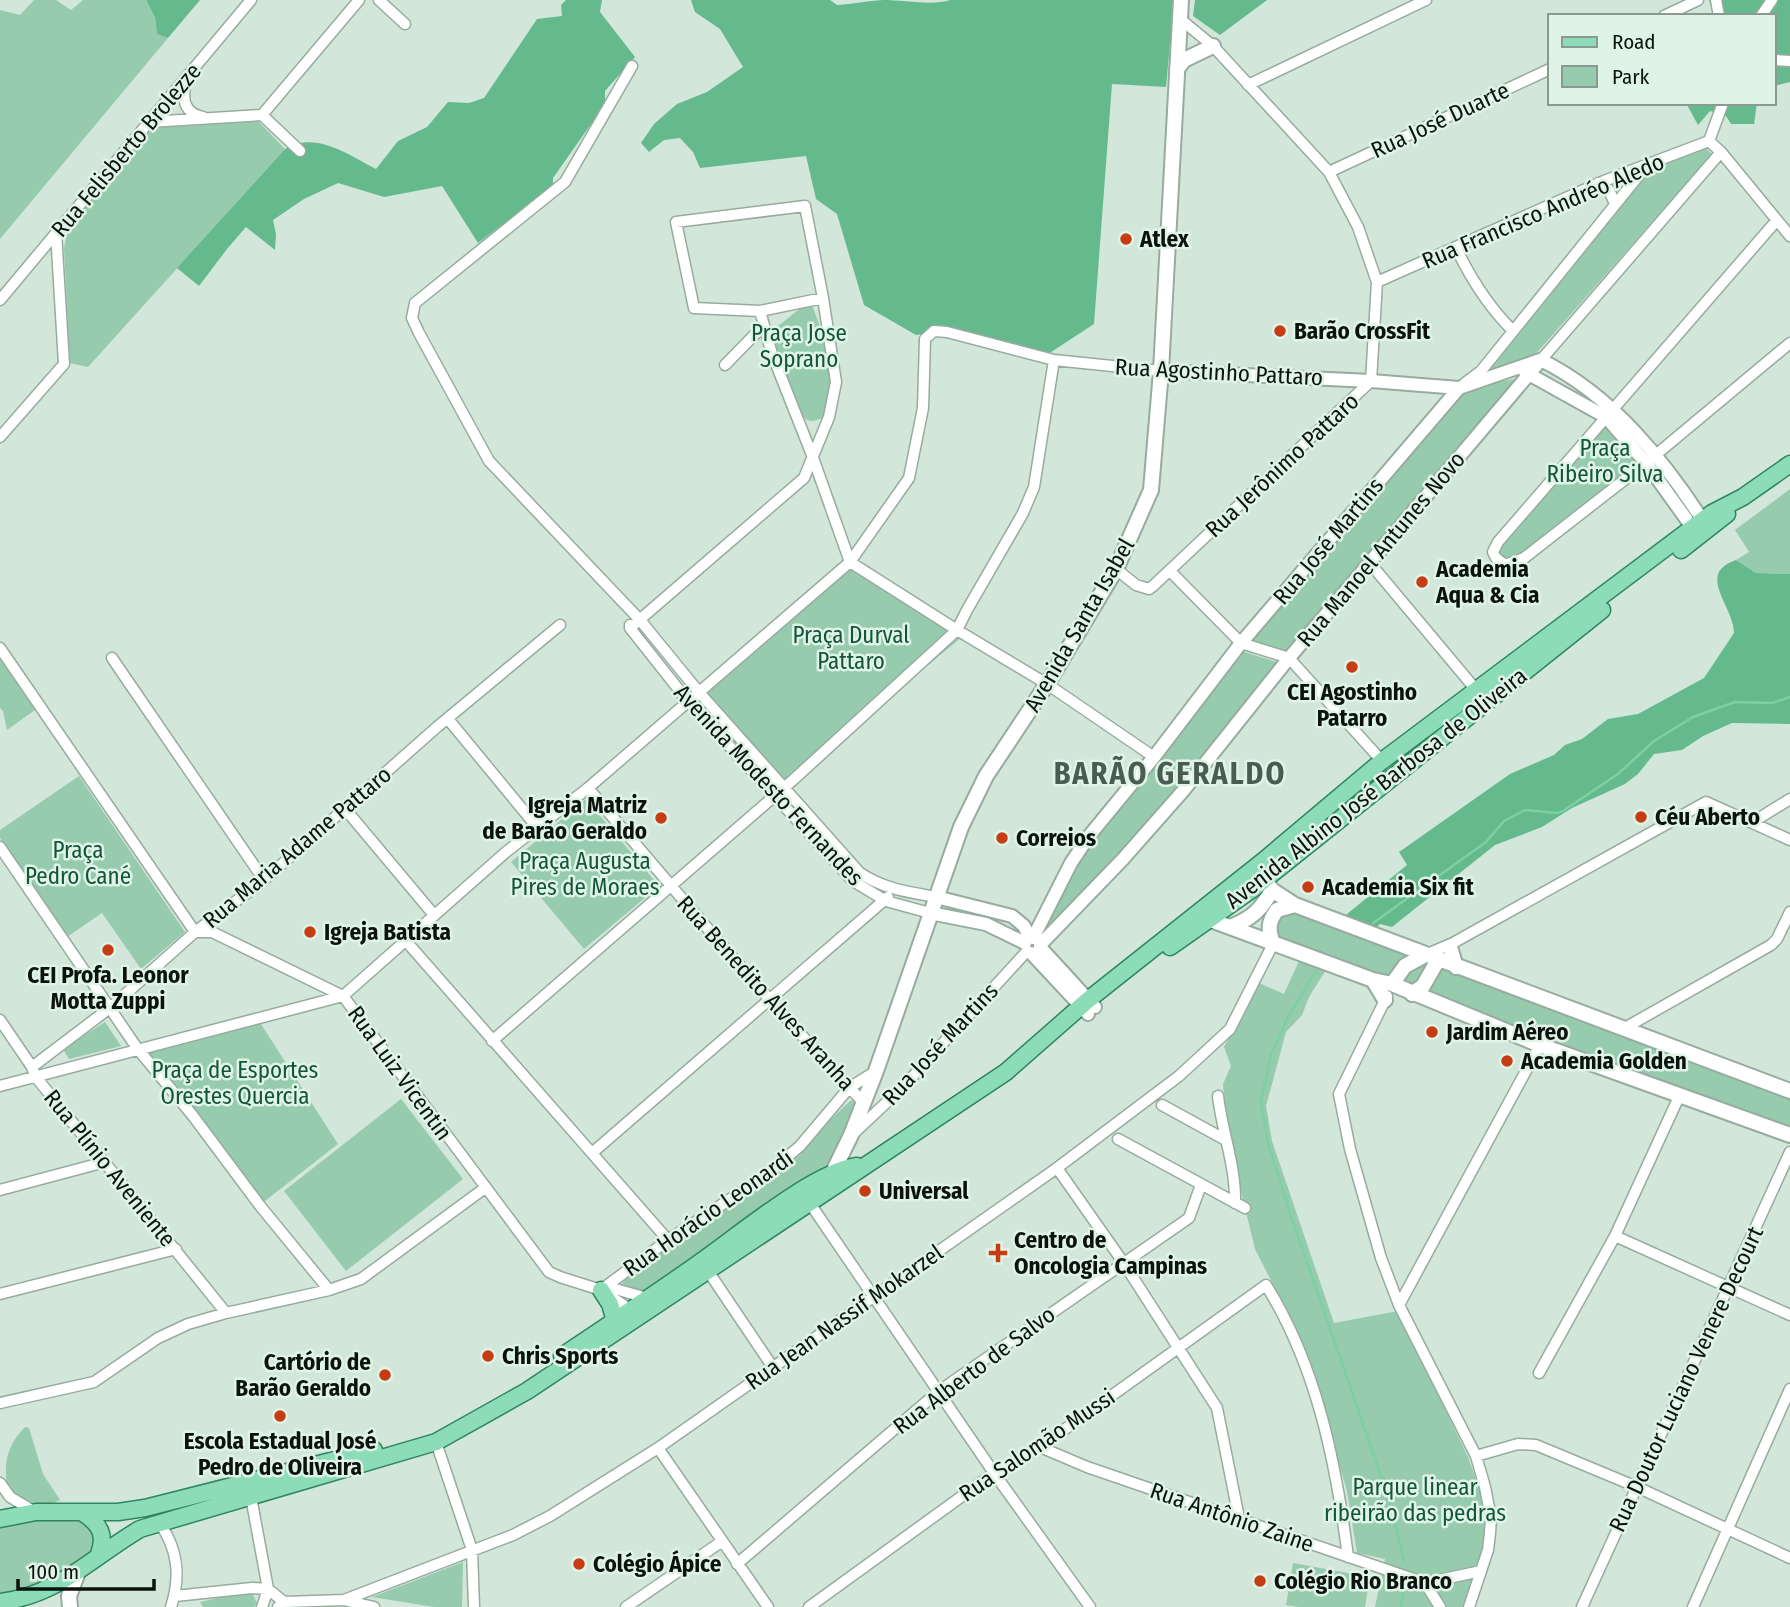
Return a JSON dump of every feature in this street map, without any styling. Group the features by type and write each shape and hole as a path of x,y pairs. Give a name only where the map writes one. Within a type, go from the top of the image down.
{"main road":[{"name":"Avenida Santa Isabel","path":"833,1172 876,1071 961,827 986,776 1047,684 1116,569 1151,490 1161,371 1181,0"},
{"path":"1177,69 1184,60 1213,46"},
{"name":"Avenida Albino José Barbosa de Oliveira","path":"1088,1007 1149,962 1221,920 1382,761 1790,464"},
{"name":"Avenida Albino José Barbosa de Oliveira","path":"0,1519 36,1512 118,1512 218,1497 251,1497 436,1442 527,1391 636,1313 708,1271 1006,1072 1018,1070 1052,1046 1088,1007 1229,887 1264,879 1701,529"},
{"path":"1264,879 1295,905 1790,1091"},
{"path":"1221,920 1253,917 1262,908 1264,879"},
{"path":"1221,920 1229,887"},
{"path":"1273,944 1269,922 1278,910 1295,905"},
{"path":"1221,920 1273,944 1373,980 1392,984 1540,1045 1790,1135"},
{"path":"1451,945 1455,967"},
{"path":"1392,984 1405,966 1432,958"},
{"path":"1412,994 1423,986 1432,958"},
{"path":"1373,980 1385,1000"},
{"name":"Avenida Albino José Barbosa de Oliveira","path":"0,1602 42,1592 78,1572 99,1555 141,1529 218,1497 432,1432 531,1377 615,1321 636,1313 647,1298 796,1194 833,1172 867,1164"},
{"path":"823,1193 833,1172"},
{"path":"601,1290 610,1304 615,1321"},
{"path":"83,1513 99,1527 103,1536 99,1555"},
{"path":"70,1607 69,1596 78,1572"}],"street":[{"name":"Rua Felisberto Brolezze","path":"0,300 251,0"},
{"path":"149,122 262,115 359,0"},
{"path":"379,0 405,24"},
{"path":"1248,85 1426,0"},
{"path":"1668,14 1698,0"},
{"name":"Rua Jerônimo Pattaro","path":"1116,569 1136,585 1149,589 1371,381 1377,282 1358,227 1329,172 1213,46 1179,18"},
{"name":"Avenida Modesto Fernandes","path":"632,66 565,182 415,303 412,318 489,461 640,620 698,691 860,873 892,890 936,897 1012,916 1024,926 1032,945"},
{"name":"Rua José Duarte","path":"1329,172 1548,70"},
{"path":"187,77 182,96 186,107 195,115 210,118"},
{"path":"1722,105 1709,141 1790,236"},
{"path":"262,115 300,151"},
{"name":"Rua Francisco Andréo Aledo","path":"1377,282 1598,183 1709,141"},
{"name":"Rua Manoel Antunes Novo","path":"1032,945 1123,859 1183,791 1369,562 1721,152"},
{"name":"Rua José Martins","path":"851,1135 904,1086 1032,945 1071,863 1089,836 1154,757 1241,643 1459,388 1481,371 1648,163"},
{"path":"1598,183 1609,190 1615,204"},
{"path":"630,628 804,478 829,417 836,382 823,298 805,206 676,222 694,308 760,311 823,298"},
{"path":"1777,220 1498,542 1493,552 1496,558 1505,565 1517,561 1650,459 1790,344"},
{"path":"0,437 64,364 56,232"},
{"path":"1456,248 1477,288 1493,311 1512,330"},
{"path":"760,311 763,326 813,455 850,562 957,631 1047,684 1154,757"},
{"path":"724,365 763,326"},
{"name":"Rua Agostinho Pattaro","path":"850,562 909,478 923,408 925,339 934,331 1054,360 1161,371 1459,388 1541,360"},
{"path":"492,1041 774,797 957,631 1023,513 1034,487 1054,360"},
{"path":"1541,360 1556,368 1610,413 1650,459 1701,529"},
{"path":"1516,369 1530,373 1610,413"},
{"path":"0,1086 34,1072 343,996 434,915 537,827 588,788 850,562"},
{"path":"1369,562 1477,691"},
{"path":"1170,571 1241,643 1289,659 1382,761"},
{"path":"629,611 630,628"},
{"name":"Rua Maria Adame Pattaro","path":"34,1072 195,932 264,880 560,625"},
{"name":"Avenida Modesto Fernandes","path":"630,628 687,700 853,881 886,901 986,924 1032,945 1054,960 1088,1007"},
{"path":"0,648 195,932"},
{"path":"112,658 264,880"},
{"path":"448,719 537,827"},
{"name":"Rua Benedito Alves Aranha","path":"588,788 671,887 863,1102"},
{"path":"1753,822 1790,799"},
{"path":"1432,958 1706,802 1790,840"},
{"path":"346,810 434,915"},
{"path":"0,847 137,1048 193,1116 261,1208 329,1290"},
{"path":"592,1153 886,901 892,890"},
{"path":"1623,1029 1771,945 1777,939 1790,912"},
{"name":"Rua Luiz Vicentin","path":"195,932 212,932 343,996 549,1272 601,1290 636,1313"},
{"path":"405,940 668,1240"},
{"name":"Rua Jean Nassif Mokarzel","path":"344,1600 513,1535 550,1516 657,1448 1056,1168 1179,1076 1230,1029 1273,944"},
{"path":"1392,984 1339,1094 1350,1149 1381,1258 1399,1304 1476,1456 1485,1487 1491,1518 1488,1550 1469,1607"},
{"name":"Rua Plínio Aveniente","path":"0,1020 34,1072 226,1312"},
{"path":"1399,1304 1540,1045"},
{"name":"Rua Horácio Leonardi","path":"601,1290 668,1240 761,1179 800,1146 849,1088 876,1071"},
{"path":"1118,1139 1240,1205 1224,1139 1218,1096"},
{"path":"1539,1373 1615,1236 1677,1101"},
{"path":"1162,1105 1224,1139"},
{"name":"Rua Doutor Luciano Venere Decourt","path":"1582,1607 1790,1152"},
{"path":"0,1190 105,1162"},
{"path":"1056,1168 1123,1262 1217,1408 1239,1518"},
{"name":"Rua Alberto de Salvo","path":"737,1563 939,1391 1189,1218 1201,1185"},
{"path":"0,1403 94,1382 169,1331 226,1312 329,1290 361,1279 485,1188"},
{"path":"809,1202 994,1473 1090,1607"},
{"path":"1615,1236 1790,1315"},
{"path":"0,1294 176,1249"},
{"path":"708,1271 772,1366"},
{"name":"Rua Salomão Mussi","path":"809,1607 994,1473 1040,1447 1266,1285 1309,1372 1339,1483 1348,1557"},
{"name":"Rua Horácio Leonardi","path":"601,1290 612,1288 647,1298"},
{"path":"1693,1607 1790,1389"},
{"path":"436,1442 472,1550 474,1607"},
{"path":"1476,1456 1518,1444 1536,1445 1637,1487 1790,1558"},
{"name":"Rua Antônio Zaine","path":"1040,1447 1087,1467 1425,1583"},
{"path":"657,1448 768,1607"},
{"path":"0,1483 10,1497 36,1512"},
{"path":"251,1497 268,1589 262,1607"},
{"path":"159,1522 170,1538 178,1577 171,1607"},
{"path":"626,1607 721,1542"},
{"path":"1440,1607 1425,1583 1481,1571"},
{"path":"175,1596 233,1589 268,1589 281,1604 344,1600 374,1607"}],"green space":[{"path":"34,0 56,0 71,10 83,0 146,0 155,19 157,34 168,38 0,239 0,10 20,15"},
{"path":"146,0 200,0 168,38 157,34 155,18"},
{"path":"566,0 602,0 600,12 635,57 605,91 605,104 553,178 553,186 478,243 442,186 384,197 338,183 304,199 273,220 275,250 246,227 199,286 177,268 285,149 296,144 320,143 376,169 398,141 427,127 448,102 469,103 484,98 537,19 562,16 561,5"},
{"path":"691,0 830,0 837,5 883,0 927,3 950,0 1174,0 1166,87 1112,84 1094,324 1045,356 947,330 916,335 864,305 837,214 816,199 806,156 700,168 693,152 680,138 664,140 649,152 641,143 654,124 677,104 707,92 743,67 720,29 695,12"},
{"path":"1195,0 1267,0 1220,35 1193,16"},
{"path":"1709,0 1790,0 1790,82 1776,86 1776,14 1713,14"},
{"path":"1687,105 1757,105 1754,124 1731,124 1726,116 1710,111 1698,125"},
{"path":"258,121 285,149 88,367 70,363 64,248 69,225 151,128"},
{"path":"1705,147 1712,154 1534,356 1487,370 1651,168"},
{"name":"Praça Jose Soprano","path":"812,305 825,340 832,383 824,417 813,421 799,413 768,334 802,307"},
{"path":"1515,379 1289,658 1246,642 1459,389"},
{"name":"Praça Ribeiro Silva","path":"1607,422 1644,463 1511,563 1497,557 1496,547"},
{"path":"1790,489 1790,574 1756,573 1736,560 1749,552 1735,530"},
{"path":"1736,560 1756,573 1790,574 1790,724 1732,723 1703,736 1682,750 1654,754 1638,774 1625,784 1572,808 1542,827 1495,845 1392,927 1380,924 1373,931 1341,919 1407,865 1399,852 1510,774 1554,755 1565,745 1582,739 1608,719 1638,714 1704,678 1734,633 1717,582 1718,574 1724,566"},
{"name":"Praça Durval Pattaro","path":"851,567 962,637 787,782 704,692"},
{"path":"1241,651 1280,663 1164,803 1043,938 1038,934 1078,863"},
{"path":"0,659 35,710 7,730 0,708"},
{"name":"Praça Pedro Cané","path":"79,776 185,932 141,969 102,913 67,937 0,838 0,830"},
{"name":"Praça Augusta Pires de Moraes","path":"586,799 659,886 584,949 511,862"},
{"name":"Parque linear ribeirão das pedras","path":"1296,908 1790,1092 1790,1130 1532,1031 1373,977 1329,965 1309,997 1302,1015 1286,1032 1266,1106 1272,1141 1334,1323 1398,1311 1468,1457 1486,1506 1485,1551 1466,1607 1375,1607 1385,1559 1357,1553 1347,1491 1311,1369 1292,1322 1255,1249 1226,1129 1223,1084 1231,1066 1224,1047 1259,983 1284,994 1303,952 1275,941 1271,932 1280,911"},
{"name":"Praça de Esportes Orestes Quercia","path":"259,1021 338,1144 261,1204 143,1051"},
{"path":"105,1022 121,1046 69,1059 63,1049"},
{"path":"401,1099 463,1179 346,1271 284,1191"},
{"path":"856,1100 859,1105 837,1154 823,1170 645,1293 621,1286 626,1277 767,1181 801,1154 815,1134 850,1101"},
{"path":"25,1427 29,1428 43,1474 60,1500 53,1503 32,1503 8,1490 8,1456 14,1441"},
{"path":"81,1518 96,1534 93,1551 40,1588 0,1597 0,1528 37,1519"},
{"path":"463,1562 462,1607 434,1607 372,1597"},
{"path":"1293,1563 1370,1577 1365,1607 1286,1605"},
{"path":"252,1593 257,1603 254,1607 203,1607 200,1602 227,1596"}],"waterway":[{"path":"1373,923 1486,842 1504,821 1525,810 1557,813 1563,811 1618,774 1654,741 1693,717 1735,702 1772,703 1790,697"},
{"path":"1316,971 1288,1017 1271,1054 1261,1102 1268,1143 1390,1502 1404,1561"},
{"path":"1401,1607 1403,1590"}],"place":[{"name":"Atlex","path":"1126,239"},
{"name":"Barão CrossFit","path":"1280,331"},
{"name":"Academia Aqua & Cia","path":"1422,582"},
{"name":"CEI Agostinho Patarro","path":"1352,667"},
{"name":"Céu Aberto","path":"1641,817"},
{"name":"Igreja Matriz de Barão Geraldo","path":"661,818"},
{"name":"Correios","path":"1002,838"},
{"name":"Academia Six fit","path":"1308,887"},
{"name":"Igreja Batista","path":"310,932"},
{"name":"CEI Profa. Leonor Motta Zuppi","path":"108,950"},
{"name":"Jardim Aéreo","path":"1432,1032"},
{"name":"Academia Golden","path":"1507,1061"},
{"name":"Universal","path":"865,1191"},
{"name":"Centro de Oncologia Campinas","path":"998,1253"},
{"name":"Chris Sports","path":"488,1356"},
{"name":"Cartório de Barão Geraldo","path":"385,1375"},
{"name":"Escola Estadual José Pedro de Oliveira","path":"280,1416"},
{"name":"Colégio Ápice","path":"579,1564"},
{"name":"Colégio Rio Branco","path":"1260,1581"}],"district":[{"name":"BARÃO GERALDO","path":"1170,774"}]}
